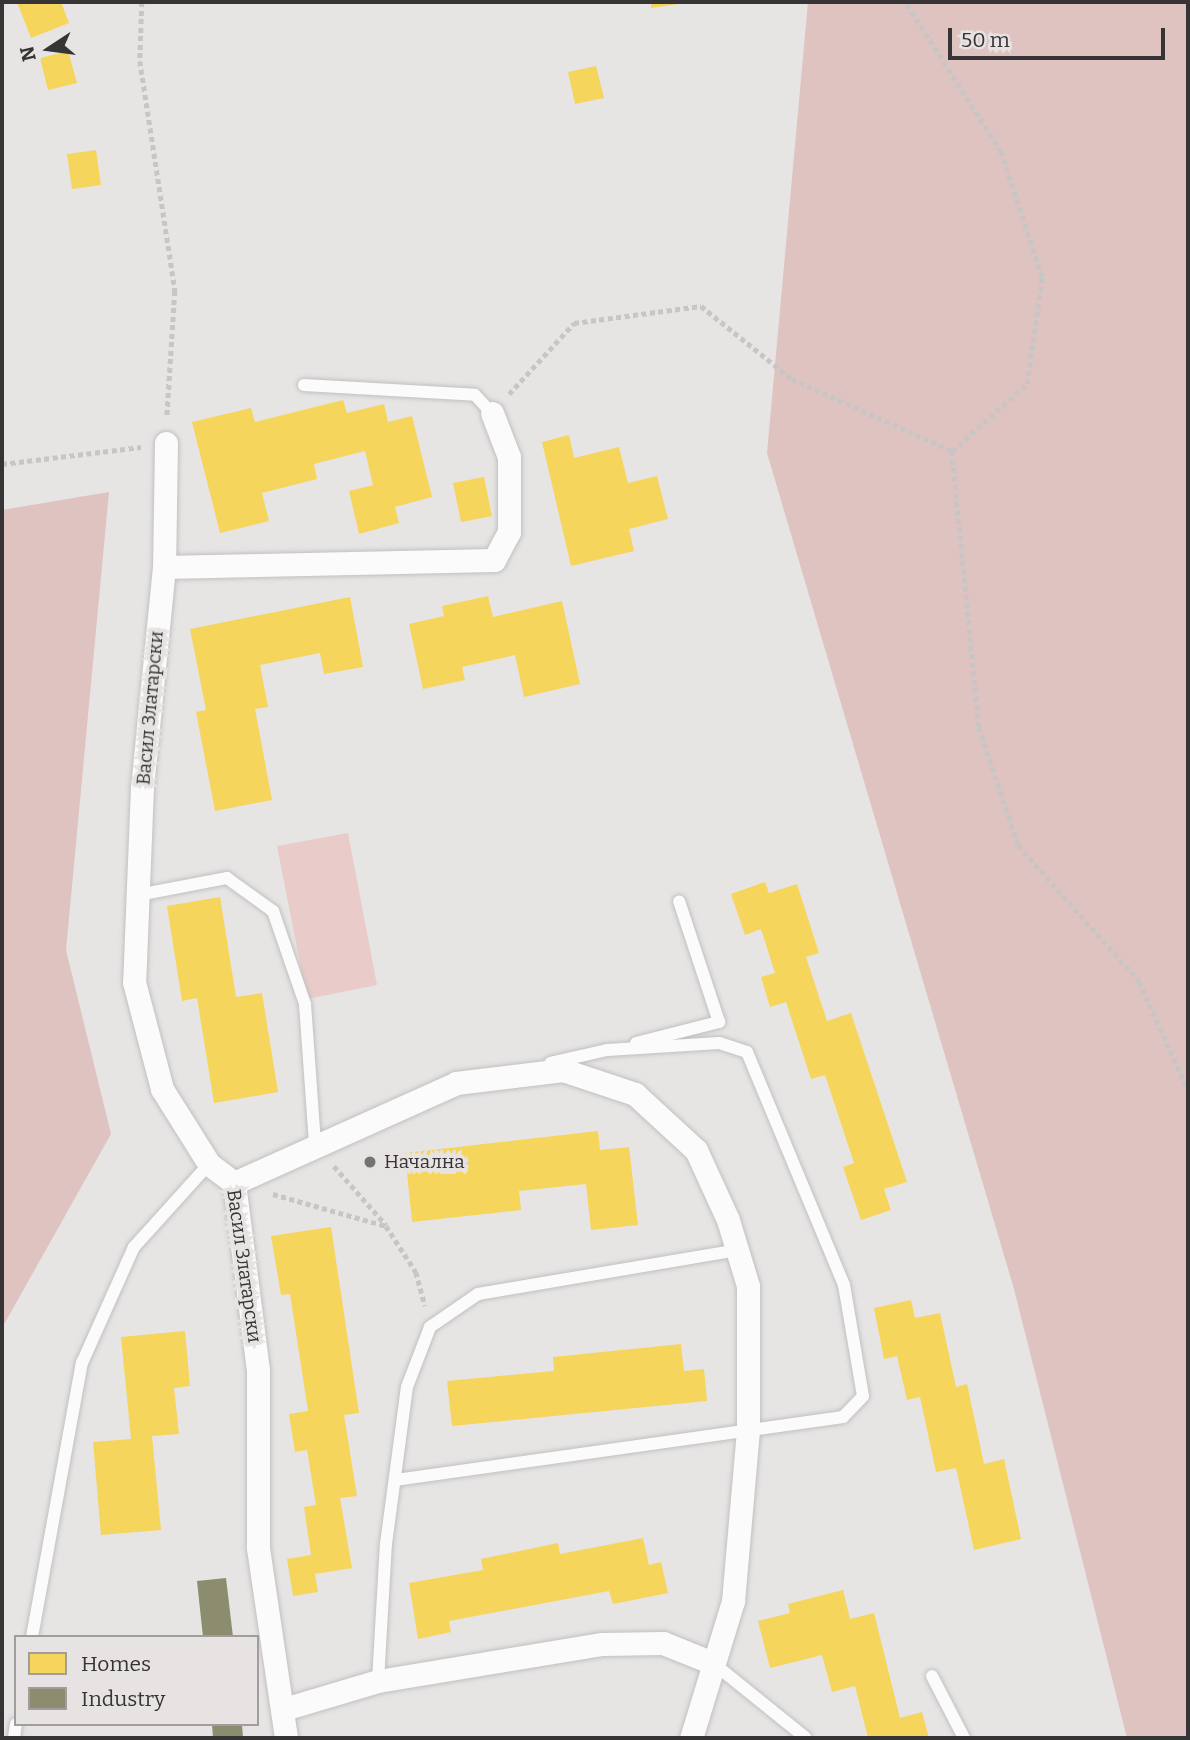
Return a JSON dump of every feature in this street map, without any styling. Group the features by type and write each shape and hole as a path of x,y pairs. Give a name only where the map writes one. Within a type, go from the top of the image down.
{"street":[{"path":"164,567 494,560 509,532 509,457 492,413"},
{"name":"Васил Златарски","path":"166,443 164,567 138,895 134,982 162,1089 209,1164 234,1183 258,1370 258,1548 284,1709 286,1738"},
{"path":"234,1183 315,1144 456,1083 563,1070 635,1094 696,1150 737,1250 748,1286 748,1430 733,1601 691,1738"},
{"path":"284,1709 378,1681 602,1644 663,1643 713,1663"}],"lane":[{"path":"304,385 475,395 492,413"},
{"path":"138,895 227,878 273,911 305,1004 315,1144"},
{"path":"456,1083 607,1050 719,1021 679,901"},
{"path":"395,1480 843,1417 863,1396 844,1285 747,1052 719,1043 607,1050"},
{"path":"32,1635 82,1363 134,1247 209,1164"},
{"path":"378,1681 395,1480 407,1387 430,1327 478,1294 737,1250"},
{"path":"713,1663 806,1738"},
{"path":"932,1676 964,1738"}],"path":[{"path":"2,464 166,443 175,292 140,61 142,2"},
{"path":"905,2 1001,152 1042,277 1027,384 952,451"},
{"path":"492,413 574,323 701,306 792,379 952,451"},
{"path":"952,451 979,727 1018,845 1139,981 1188,1090"},
{"path":"315,1144 386,1226 416,1272 430,1327"},
{"path":"234,1183 386,1226"}],"shaded area":[{"path":"808,2 1188,2 1188,1738 1127,1738 1014,1289 767,453"},
{"path":"109,492 66,950 111,1134 2,1328 2,510"},
{"path":"348,833 377,985 307,999 277,846"}],"building: Homes":[{"path":"17,2 61,2 69,23 31,38"},
{"path":"651,2 686,2 686,3 651,8"},
{"path":"68,51 77,83 48,90 40,58"},
{"path":"596,66 604,98 575,104 568,72"},
{"path":"96,150 101,185 72,189 67,154"},
{"path":"343,400 347,413 384,404 388,422 412,416 432,497 395,507 399,523 359,534 349,491 373,485 365,451 314,464 317,479 262,493 269,521 220,533 192,422 251,408 255,422"},
{"path":"569,435 574,458 619,447 628,483 657,476 668,519 629,529 634,551 571,566 542,442"},
{"path":"484,477 492,516 461,522 453,483"},
{"path":"488,596 493,617 562,601 580,684 524,697 515,655 462,667 465,680 423,689 409,624 444,616 442,606"},
{"path":"350,597 363,667 324,674 320,653 260,665 268,707 255,709 272,800 215,811 196,712 206,710 190,629"},
{"path":"765,882 769,893 797,884 819,953 806,957 827,1021 851,1013 907,1182 884,1189 891,1210 861,1220 843,1167 854,1163 825,1075 811,1079 786,1002 770,1007 761,977 775,973 761,929 745,935 731,894"},
{"path":"220,897 236,997 262,993 278,1092 214,1103 197,998 182,1001 167,906"},
{"path":"598,1131 600,1150 629,1147 638,1225 591,1230 586,1184 519,1191 521,1210 412,1222 405,1153"},
{"path":"331,1227 359,1413 344,1415 357,1496 340,1498 352,1568 315,1574 318,1592 293,1596 287,1559 311,1555 304,1507 316,1505 307,1450 295,1452 289,1414 308,1411 290,1294 281,1295 271,1236"},
{"path":"911,1300 915,1318 940,1313 956,1387 967,1384 984,1464 1004,1459 1021,1539 974,1550 956,1468 936,1472 920,1397 907,1400 897,1356 884,1359 874,1308"},
{"path":"185,1331 190,1386 174,1388 179,1434 152,1436 161,1530 101,1535 93,1442 131,1439 121,1337"},
{"path":"681,1344 684,1371 704,1369 707,1401 452,1426 447,1381 554,1371 553,1357"},
{"path":"643,1538 649,1565 661,1562 668,1593 613,1604 609,1591 449,1621 451,1632 418,1639 409,1583 483,1570 481,1559 558,1543 560,1554"},
{"path":"843,1590 850,1619 874,1613 900,1718 922,1712 929,1738 868,1738 855,1686 832,1692 822,1655 770,1668 758,1621 790,1613 788,1604"}],"building: Industry":[{"path":"226,1578 233,1635 203,1635 197,1581"},
{"path":"212,1726 242,1726 243,1738 213,1738"}],"place":[{"name":"Начална","path":"370,1162"}]}
